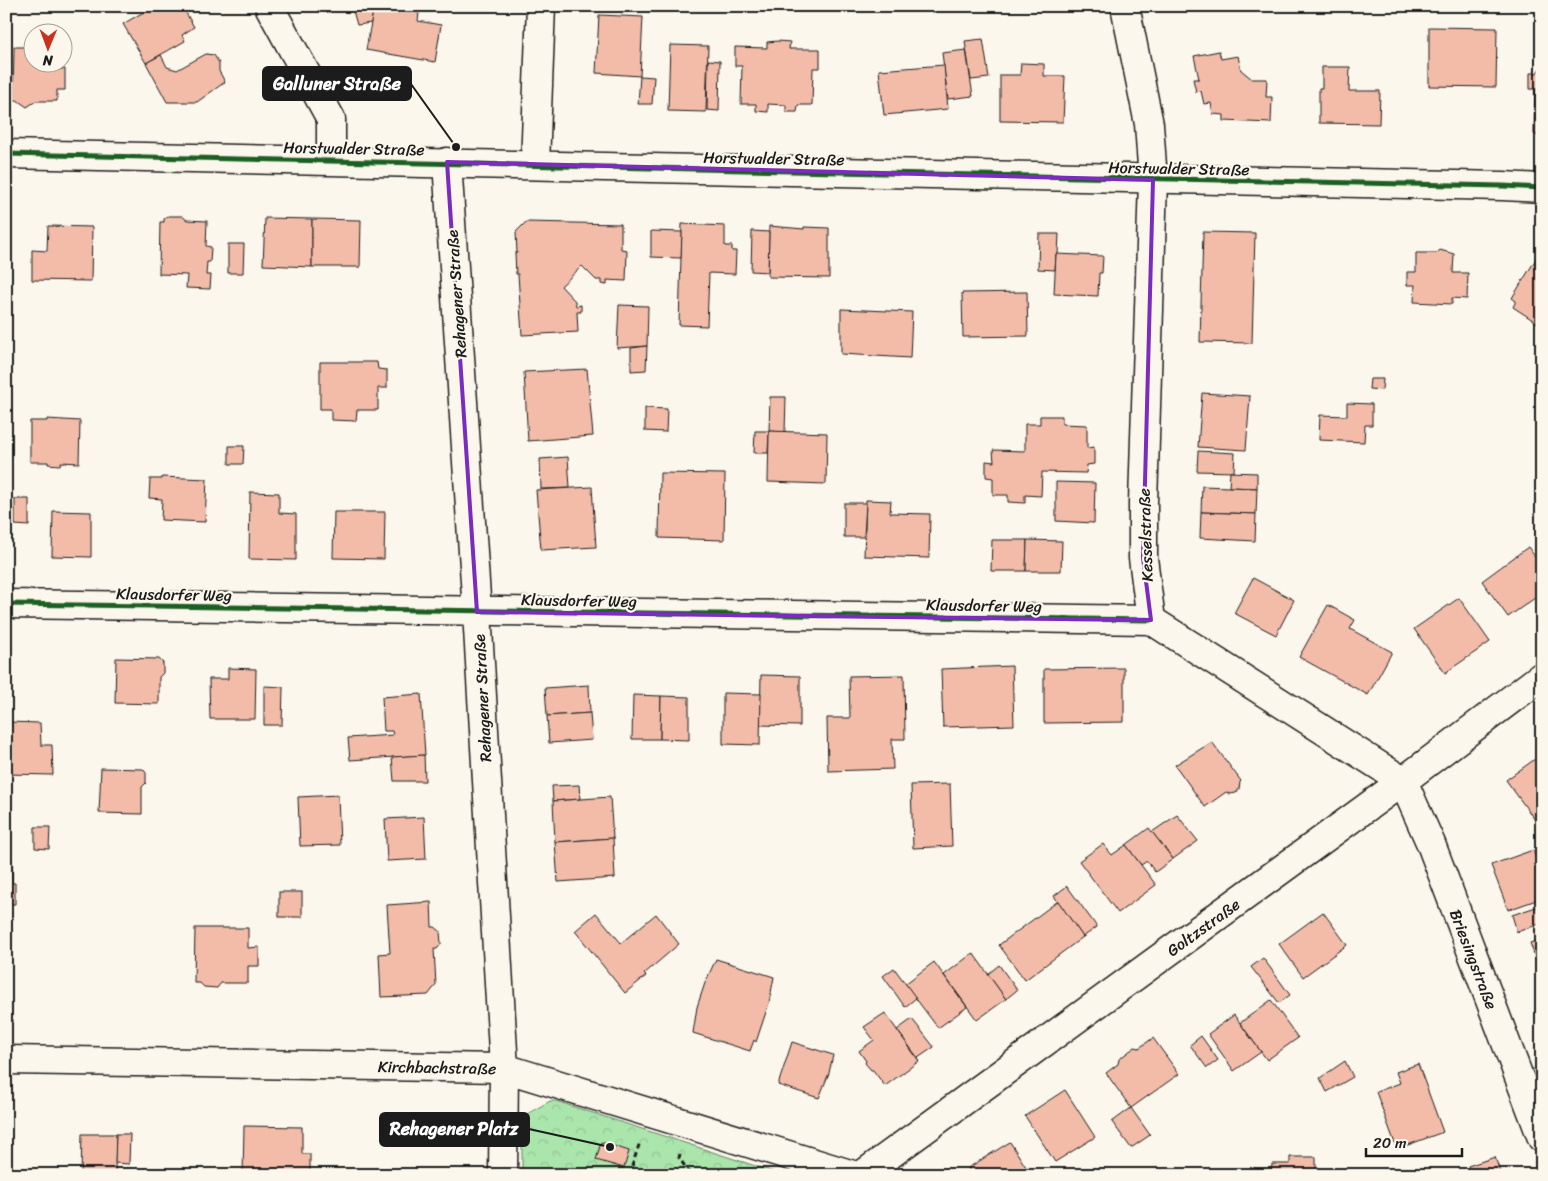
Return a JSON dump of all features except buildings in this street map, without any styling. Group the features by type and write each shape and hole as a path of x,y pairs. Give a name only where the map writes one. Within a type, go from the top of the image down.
{"street":[{"path":"269,6 331,118 332,160"},
{"path":"534,164 541,6"},
{"name":"Kesselstraße","path":"1125,6 1149,124 1154,180 1143,503 1143,558 1151,620"},
{"name":"Horstwalder Straße","path":"6,154 447,162 1542,188"},
{"name":"Rehagener Straße","path":"447,162 477,612 504,1068 503,1175"},
{"name":"Klausdorfer Weg","path":"6,604 1151,620"},
{"path":"1151,620 1403,781"},
{"name":"Goltzstraße","path":"862,1175 1403,781 1542,676"},
{"name":"Briesingstraße","path":"1403,781 1431,844 1542,1138"},
{"name":"Kirchbachstraße","path":"6,1060 504,1068 852,1175"}],"path":[{"path":"629,1175 640,1142"},
{"path":"680,1154 679,1158 691,1175"}],"highlighted area":[{"path":"447,162 1153,180 1143,558 1151,620 477,612"}],"green space":[{"path":"550,1101 556,1101 774,1172 776,1175 522,1175 522,1122 527,1114"}],"cycle path":[{"path":"6,154 1542,188"},
{"path":"6,604 1151,620"}],"place":[{"name":"Galluner Straße","path":"456,147"},
{"name":"Rehagener Platz","path":"610,1147"}]}
